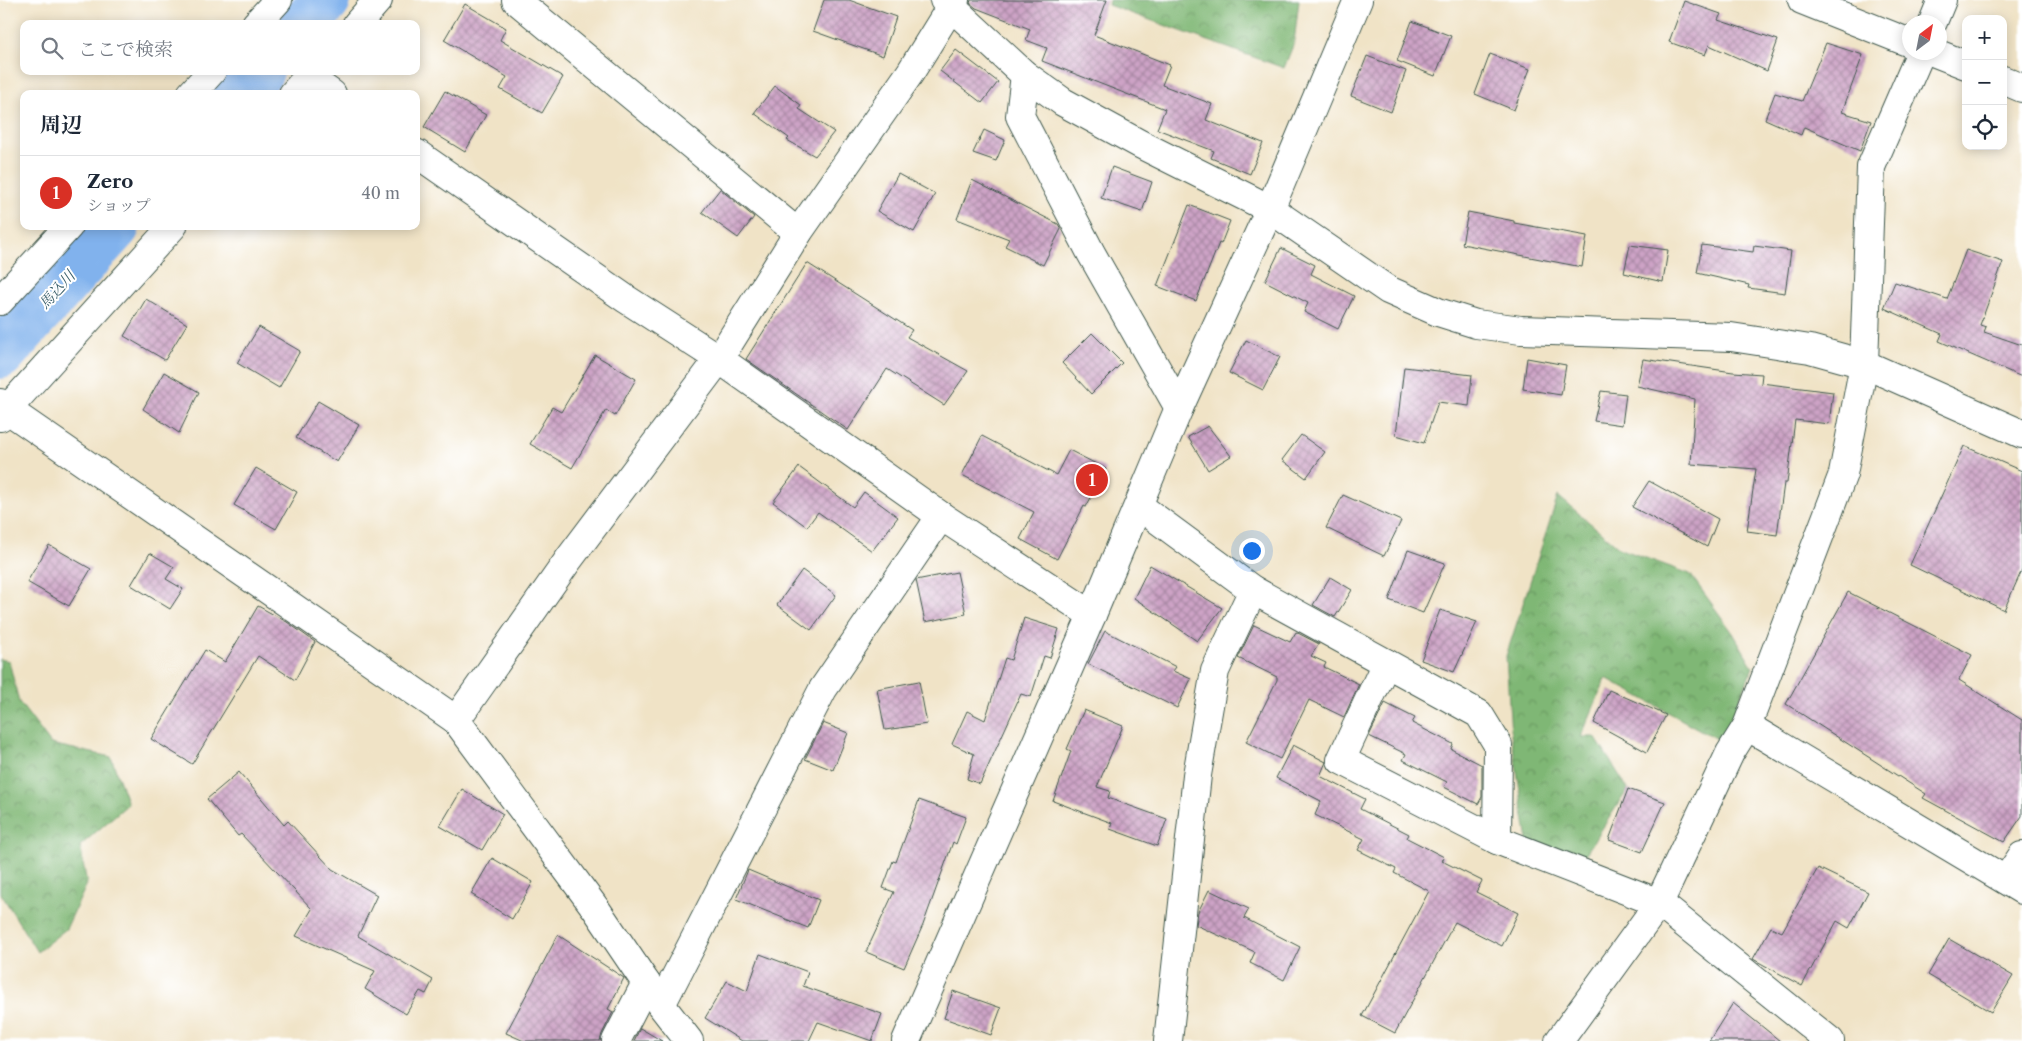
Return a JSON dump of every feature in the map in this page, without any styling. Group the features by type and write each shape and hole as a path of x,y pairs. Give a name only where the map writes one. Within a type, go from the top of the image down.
{"street":[{"path":"260,20 278,0"},
{"path":"360,20 378,0"},
{"path":"516,0 798,233"},
{"path":"906,1041 1139,506 1179,408 1270,209 1358,0"},
{"path":"1802,0 1902,40"},
{"path":"1936,15 1942,0"},
{"path":"456,720 569,559 719,359 798,233 910,74 951,3 1025,76 1063,102 1140,144 1270,209 1388,290 1438,312 1476,324 1520,330 1731,337 1810,349 1864,364 2022,434"},
{"path":"1947,58 1962,63"},
{"path":"1559,1041 1659,903 1730,753 1747,726 1843,474 1864,364 1871,167 1918,60"},
{"path":"195,90 208,75"},
{"path":"1025,76 1020,116 1091,252 1179,408"},
{"path":"305,81 324,90"},
{"path":"2007,82 2022,88"},
{"path":"420,156 626,299 719,359 941,516 1092,614"},
{"path":"0,301 65,230"},
{"path":"169,230 2,410 456,720 596,909 653,994 689,1041"},
{"path":"1139,506 1254,590 1479,714 1498,745 1497,840"},
{"path":"616,1041 653,994 823,689 941,516"},
{"path":"1168,1041 1197,775 1215,671 1254,590"},
{"path":"1386,663 1341,760 1497,840 1659,903 1830,1041"},
{"path":"1747,726 2014,885 2022,856"}],"green space":[{"path":"1109,0 1299,0 1294,43 1284,68 1108,5"},
{"path":"1558,496 1621,549 1690,574 1733,633 1753,667 1722,742 1606,678 1581,737 1595,737 1628,789 1585,855 1529,847 1511,734 1506,656"},
{"path":"0,659 9,661 19,702 51,744 111,757 128,804 80,846 87,884 66,929 37,952 0,892"}],"building":[{"path":"824,0 849,0 896,17 883,56 813,31"},
{"path":"971,0 1107,0 1094,35 1170,65 1162,85 1212,104 1206,120 1263,143 1250,174 1211,158 1214,151 1157,129 1165,109 1042,61 1047,48 1026,40 1030,29 976,8 970,3"},
{"path":"1684,1 1721,14 1718,20 1778,40 1767,71 1709,45 1705,55 1669,42"},
{"path":"465,4 506,28 500,40 563,77 542,113 500,89 507,77 444,40"},
{"path":"1412,21 1451,36 1435,76 1397,61"},
{"path":"1826,43 1863,55 1842,112 1871,121 1860,151 1804,127 1801,135 1765,119 1775,93 1802,101"},
{"path":"956,50 998,82 982,103 940,71"},
{"path":"1490,54 1530,69 1514,110 1475,94"},
{"path":"1367,56 1406,71 1391,112 1351,96"},
{"path":"775,86 801,105 799,109 834,132 815,156 787,140 789,138 754,113"},
{"path":"445,91 486,115 465,152 424,127"},
{"path":"984,130 1005,140 996,161 973,153"},
{"path":"1112,167 1152,182 1142,212 1101,198"},
{"path":"898,174 935,194 914,232 877,211"},
{"path":"972,180 1058,224 1061,229 1043,265 1005,246 1009,239 957,219"},
{"path":"720,189 754,217 738,238 702,212"},
{"path":"1189,205 1230,221 1221,244 1219,243 1196,301 1157,286"},
{"path":"1468,212 1514,221 1514,223 1587,236 1582,267 1462,244"},
{"path":"1630,245 1668,250 1663,282 1624,273"},
{"path":"1702,245 1753,252 1754,246 1791,251 1785,293 1748,288 1749,285 1697,273"},
{"path":"1281,248 1315,265 1311,274 1354,296 1338,329 1304,312 1308,303 1265,281"},
{"path":"1966,250 2003,262 1980,325 1986,327 1984,332 2022,345 2022,377 1939,341 1942,334 1884,308 1895,282 1947,299"},
{"path":"807,263 912,330 907,337 968,371 944,405 887,369 848,430 746,359"},
{"path":"146,299 187,324 165,360 124,336"},
{"path":"259,327 300,351 279,388 237,363"},
{"path":"1092,333 1122,363 1091,394 1062,363"},
{"path":"1246,340 1280,357 1263,390 1229,373"},
{"path":"595,355 636,379 615,416 606,410 572,468 530,444 552,407 561,412"},
{"path":"1527,358 1566,365 1561,395 1523,389"},
{"path":"1643,359 1733,372 1762,374 1761,383 1833,392 1829,424 1795,420 1787,483 1784,483 1777,535 1747,531 1756,469 1691,464 1695,399 1637,386"},
{"path":"1404,367 1472,375 1469,406 1438,402 1424,443 1396,435"},
{"path":"164,372 199,392 179,433 143,409"},
{"path":"1601,391 1626,394 1622,425 1594,421"},
{"path":"318,401 359,425 337,462 296,438"},
{"path":"1208,426 1231,456 1208,470 1188,437"},
{"path":"1301,435 1325,452 1306,478 1282,460"},
{"path":"982,436 1056,475 1069,450 1106,469 1086,507 1084,506 1057,559 1020,539 1034,512 962,475"},
{"path":"1964,446 2022,471 2022,570 2004,610 1910,565"},
{"path":"799,467 853,507 864,492 898,517 872,551 818,512 807,527 773,502"},
{"path":"256,468 297,492 276,529 234,505"},
{"path":"1649,481 1718,519 1707,547 1632,507"},
{"path":"1343,495 1401,521 1384,556 1326,528"},
{"path":"49,545 91,569 69,606 27,582"},
{"path":"1408,550 1445,563 1423,613 1389,600"},
{"path":"150,553 174,567 166,579 183,589 170,609 131,585"},
{"path":"1150,565 1222,608 1197,641 1134,598"},
{"path":"802,570 836,595 811,630 777,605"},
{"path":"957,572 966,614 925,622 916,580"},
{"path":"1330,577 1352,590 1335,617 1313,605"},
{"path":"1848,592 1972,655 1959,680 2022,720 2022,816 2004,842 1923,798 1926,794 1786,704"},
{"path":"258,606 287,622 315,642 295,680 258,656 192,764 151,739 205,650 225,662"},
{"path":"1440,610 1477,622 1454,672 1421,660"},
{"path":"1024,618 1059,629 1050,658 1044,656 1031,697 1021,694 980,784 967,779 974,754 952,744 967,711 985,720 1005,658 1011,660"},
{"path":"1254,625 1290,642 1296,632 1319,644 1311,656 1326,663 1324,667 1359,684 1344,717 1309,700 1280,759 1246,742 1277,680 1277,677 1238,658"},
{"path":"1105,631 1176,667 1173,671 1191,679 1177,708 1088,664"},
{"path":"919,681 927,724 885,730 877,689"},
{"path":"1609,690 1666,715 1647,752 1594,723"},
{"path":"1385,703 1415,718 1412,723 1453,744 1451,749 1482,765 1482,797 1478,804 1444,787 1447,782 1403,760 1406,754 1369,736"},
{"path":"1084,710 1123,726 1097,787 1110,791 1108,798 1167,819 1157,846 1110,829 1112,823 1053,801 1071,751 1067,749"},
{"path":"823,723 848,733 833,770 805,759"},
{"path":"1293,745 1326,762 1320,776 1365,799 1360,809 1409,834 1407,838 1444,857 1442,861 1482,881 1476,892 1518,913 1502,946 1455,922 1395,1033 1362,1016 1429,891 1394,873 1396,869 1358,850 1364,839 1315,815 1321,801 1276,778"},
{"path":"239,772 284,825 288,821 332,869 377,895 358,936 433,980 426,994 420,991 406,1014 365,989 375,971 296,936 312,909 241,834 238,836 207,799"},
{"path":"462,789 503,814 482,850 440,826"},
{"path":"1628,789 1665,802 1642,852 1609,840"},
{"path":"919,800 966,817 956,844 953,842 923,925 904,968 866,952 894,892 883,888 893,861 896,862"},
{"path":"492,858 533,882 512,919 471,894"},
{"path":"1818,868 1868,892 1849,928 1837,921 1802,986 1753,959 1771,927 1782,932"},
{"path":"748,870 819,900 808,928 736,899"},
{"path":"1209,890 1249,909 1244,918 1300,947 1284,980 1250,963 1255,952 1196,925 1198,912"},
{"path":"558,935 624,978 608,1009 613,1012 600,1041 524,1041 506,1033"},
{"path":"1949,939 2013,976 1991,1012 1928,975"},
{"path":"760,954 808,972 803,986 882,1014 872,1041 818,1022 809,1041 742,1041 705,1018 727,981 747,991"},
{"path":"953,991 1001,1008 991,1035 944,1018"},
{"path":"1733,1003 1780,1041 1709,1041"},
{"path":"640,1028 662,1041 634,1041"}],"waterway":[{"name":"馬込川","path":"308,20 326,0"},
{"name":"馬込川","path":"242,90 255,75"},
{"name":"馬込川","path":"0,354 111,230"}],"place":[{"name":"Zero","path":"1092,480"}]}
